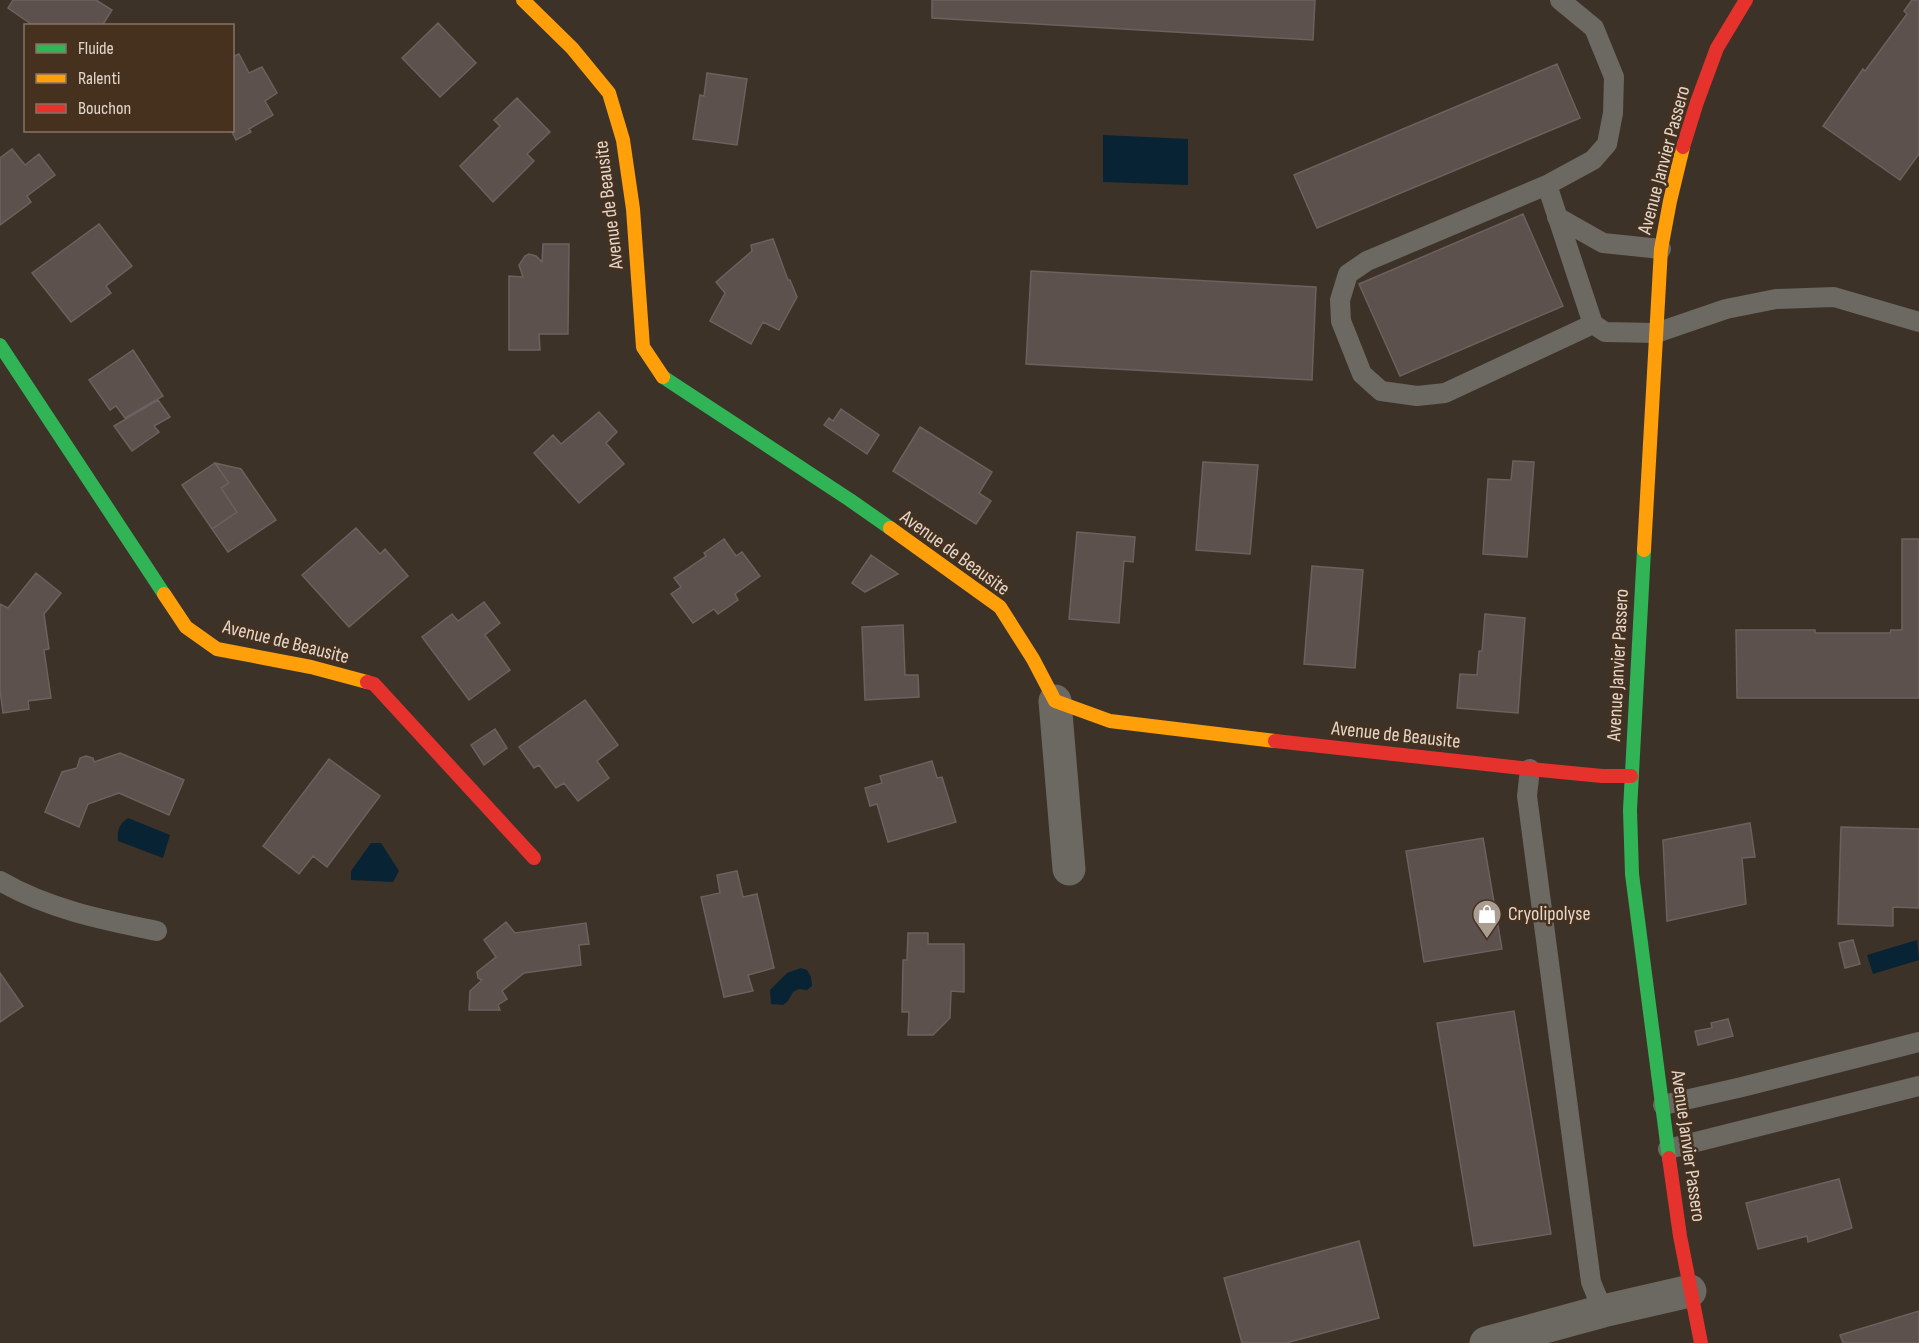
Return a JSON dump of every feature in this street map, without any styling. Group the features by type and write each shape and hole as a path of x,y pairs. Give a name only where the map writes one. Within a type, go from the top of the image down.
{"street":[{"name":"Avenue de Beausite","path":"523,0 572,48 609,93 623,140 631,198 642,347 661,376 850,500 1000,607 1033,659 1055,701 1110,721 1158,728 1530,769 1602,776 1631,776"},
{"name":"Avenue Janvier Passero","path":"1701,1343 1690,1291 1668,1149 1632,874 1631,776 1661,249 1667,211 1691,123 1714,53 1746,0"},
{"name":"Avenue de Beausite","path":"0,345 186,627 217,650 311,667 374,684 534,858"},
{"path":"1055,701 1070,869"},
{"path":"1486,1343 1603,1311 1690,1291"}],"lane":[{"path":"1560,0 1594,28 1614,77 1613,113 1607,144 1593,160 1547,185 1367,261 1348,274 1340,300 1341,321 1362,374 1381,391 1417,396 1445,393 1593,324"},
{"path":"1547,185 1593,324 1605,332 1656,333 1726,309 1776,299 1834,297 1919,322"},
{"path":"1557,217 1603,243 1661,249"},
{"path":"1530,769 1527,796 1591,1282 1603,1311"},
{"path":"0,881 22,894 88,917 157,931"},
{"path":"1663,1105 1919,1042"},
{"path":"1668,1149 1919,1086"}],"water":[{"path":"1103,135 1188,139 1188,185 1103,182"},
{"path":"128,818 170,835 163,858 118,841 119,828"},
{"path":"371,843 381,843 399,871 393,882 351,880 351,871"},
{"path":"1917,940 1919,960 1873,974 1867,955"},
{"path":"801,968 807,970 812,986 807,990 799,989 793,992 783,1005 771,1004 770,990 787,973"}],"building":[{"path":"13,0 96,0 112,10 103,24 31,24 8,8"},
{"path":"932,0 1315,0 1313,40 932,18"},
{"path":"1912,0 1919,0 1919,154 1900,180 1823,126 1863,69 1865,71 1907,14 1904,11"},
{"path":"438,23 476,63 440,97 402,58"},
{"path":"239,54 249,73 262,67 277,93 265,101 273,115 249,129 251,132 236,140 232,132 234,132 234,56"},
{"path":"1557,64 1580,118 1317,228 1294,175"},
{"path":"707,73 747,79 737,145 693,139 700,95 704,96"},
{"path":"517,98 550,132 527,154 534,161 493,202 460,166 500,126 494,120"},
{"path":"12,149 25,165 39,154 55,175 27,196 31,202 0,225 0,158"},
{"path":"1523,214 1563,306 1400,376 1359,284"},
{"path":"99,224 132,266 106,286 111,293 71,322 32,273"},
{"path":"773,239 788,280 797,297 779,330 763,322 751,344 710,321 725,293 716,282 752,251 751,245"},
{"path":"543,244 569,244 568,334 539,334 540,350 509,350 509,276 523,277 519,265 529,254 536,256 542,262"},
{"path":"1031,271 1316,287 1312,380 1026,364"},
{"path":"133,350 163,396 125,418 116,406 110,410 89,380"},
{"path":"158,400 170,417 154,426 159,432 132,451 114,426"},
{"path":"841,409 879,435 867,454 824,425 829,418 833,421"},
{"path":"599,412 617,432 606,443 624,464 579,503 534,453 553,435 561,444"},
{"path":"920,427 992,472 979,493 991,501 976,524 893,471"},
{"path":"1513,461 1534,462 1527,557 1483,554 1488,479 1511,480"},
{"path":"1203,462 1258,465 1250,554 1196,550"},
{"path":"215,463 241,469 276,520 228,552 212,529 237,512 221,488 229,483"},
{"path":"215,463 229,483 221,488 237,512 212,529 182,485"},
{"path":"356,528 380,554 385,549 408,576 349,627 302,575"},
{"path":"1077,532 1135,537 1133,562 1124,561 1119,623 1069,619"},
{"path":"724,539 736,556 742,552 760,576 735,594 738,600 718,614 714,609 693,623 671,594 681,587 674,578 706,556 704,553"},
{"path":"1902,539 1919,539 1919,698 1737,698 1736,630 1890,633 1891,630 1902,630"},
{"path":"871,555 898,574 865,592 852,583"},
{"path":"1312,566 1363,570 1355,668 1304,664"},
{"path":"36,573 61,593 44,614 49,649 44,650 51,698 28,701 29,709 3,713 0,690 0,604 8,608"},
{"path":"484,602 500,623 485,635 510,670 469,700 422,637 452,614 458,621"},
{"path":"1485,614 1525,618 1518,713 1457,708 1460,674 1477,675 1479,651 1482,651"},
{"path":"903,625 905,675 918,675 919,697 865,700 862,627"},
{"path":"585,700 618,745 597,761 609,778 578,801 564,783 556,788 539,765 534,768 519,747"},
{"path":"495,729 507,748 484,765 471,745"},
{"path":"120,753 184,780 169,815 119,793 88,804 79,827 45,812 62,772 77,768 80,758 86,756 93,758 94,762"},
{"path":"329,759 380,796 327,867 313,856 299,874 263,846"},
{"path":"932,761 937,778 942,777 956,822 888,842 877,804 870,806 865,788 882,783 880,776"},
{"path":"1750,823 1755,857 1742,858 1746,904 1667,921 1663,840"},
{"path":"1841,827 1919,829 1919,908 1893,907 1893,926 1838,924"},
{"path":"1483,838 1502,949 1424,962 1406,851"},
{"path":"737,871 743,897 757,894 774,968 748,975 753,991 724,997 701,897 720,893 717,875"},
{"path":"506,922 515,933 586,923 589,944 579,945 581,965 524,973 502,991 507,999 498,1005 500,1010 469,1010 470,991 482,980 478,978 477,972 496,957 484,940"},
{"path":"908,933 928,933 928,944 964,944 964,992 951,991 950,1018 933,1035 908,1035 909,1012 902,1012 903,960 907,960"},
{"path":"1853,940 1860,964 1845,968 1839,943"},
{"path":"0,973 23,1006 0,1022"},
{"path":"1514,1011 1551,1234 1474,1246 1437,1023"},
{"path":"1728,1019 1733,1036 1698,1045 1695,1031 1712,1028 1711,1023"},
{"path":"1839,1179 1852,1228 1808,1242 1807,1236 1758,1249 1746,1203"},
{"path":"1359,1241 1379,1318 1286,1343 1242,1343 1224,1278"},
{"path":"1919,1311 1919,1343 1843,1343 1840,1335"}],"traffic: fast":[{"path":"0,345 164,594"},
{"path":"663,377 890,528"},
{"path":"1644,550 1630,810 1632,874 1669,1158"}],"traffic: slow":[{"path":"523,0 572,48 609,93 623,140 633,209 643,347 663,377"},
{"path":"1644,550 1661,249 1683,147"},
{"path":"890,528 1000,607 1033,659 1055,701 1110,721 1275,741"},
{"path":"164,594 186,627 217,649 311,667 367,682"}],"traffic: jam":[{"path":"1683,147 1717,48 1746,0"},
{"path":"367,682 374,684 534,858"},
{"path":"1275,741 1530,769 1602,776 1631,776"},
{"path":"1669,1158 1680,1236 1701,1343"}],"place":[{"name":"Cryolipolyse","path":"1487,940"}]}
